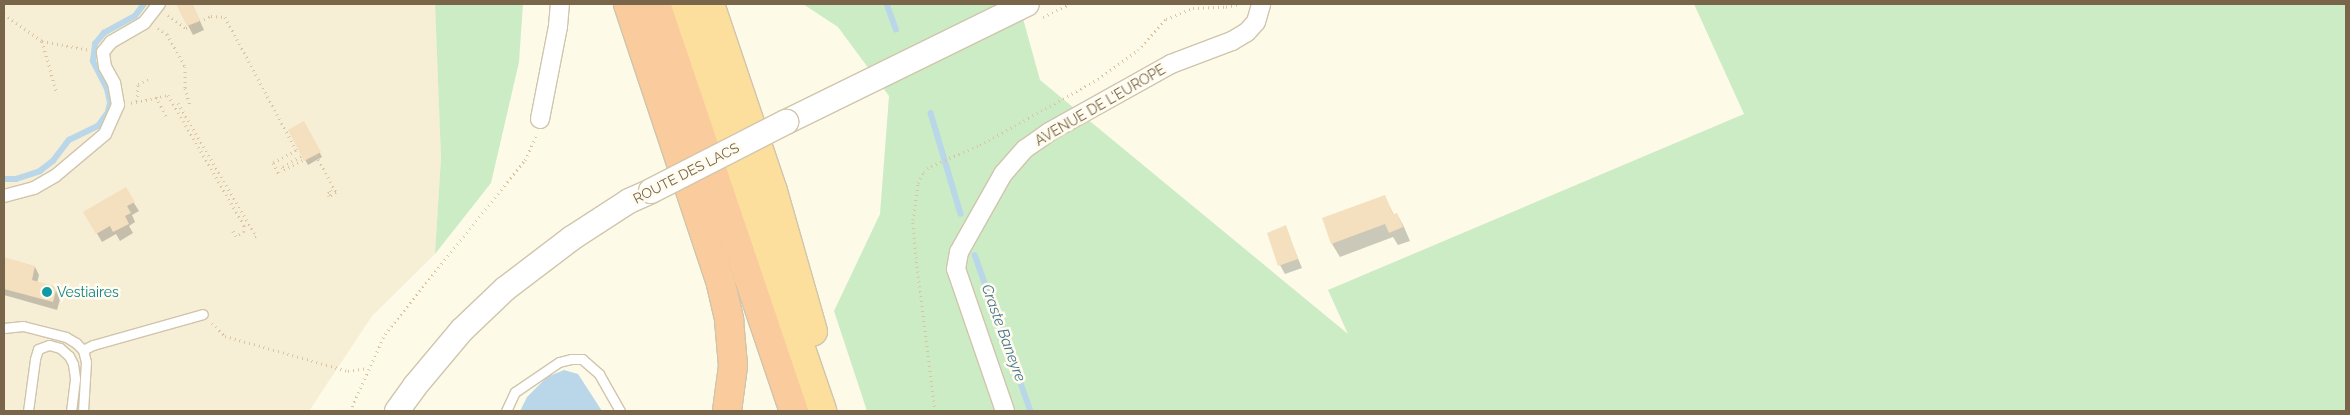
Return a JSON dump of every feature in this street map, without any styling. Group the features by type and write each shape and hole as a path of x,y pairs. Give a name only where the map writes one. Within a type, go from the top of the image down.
{"highway":[{"path":"628,4 721,284 729,320 733,366 727,411"},
{"path":"656,4 794,411"},
{"path":"683,4 822,411"},
{"path":"710,4 774,191 822,367 830,411"}],"main road":[{"name":"ROUTE DES LACS","path":"397,411 414,386 456,337 505,289 572,238 629,201 1027,4"}],"street":[{"path":"540,119 555,43 560,4"},
{"name":"AVENUE DE L'EUROPE","path":"1005,411 956,269 959,252 1003,174 1025,149 1049,132 1171,64 1232,40 1247,32 1256,22 1261,4"},
{"path":"4,196 34,188 54,176 105,134 118,105 114,83 104,67 102,52 111,42 144,23 158,5"}],"lane":[{"path":"83,350 93,345 203,314"},
{"path":"4,328 23,326 66,336 83,350 87,375 83,411"},
{"path":"28,411 35,359 38,349 42,346 60,348 69,356 73,364 75,379 71,411"},
{"path":"506,411 515,392 559,362 570,359 582,359 598,374 620,411"}],"path":[{"path":"935,411 913,220 918,183 924,172 931,166 962,155 1098,79 1127,60 1166,19 1193,8 1226,7 1239,4"},
{"path":"158,5 186,28 211,16 225,17 296,150 273,163 280,176"},
{"path":"4,14 42,41 87,49"},
{"path":"144,23 167,34 185,67 185,88 190,106"},
{"path":"42,41 57,94"},
{"path":"137,101 138,84 149,79"},
{"path":"118,105 168,95 244,225 244,231 236,236 231,228"},
{"path":"156,97 167,118"},
{"path":"178,103 254,231 256,236 254,237"},
{"path":"350,411 385,334 525,160 540,119"},
{"path":"316,154 336,192 329,196 330,189"},
{"path":"302,158 284,170 282,167 302,158"},
{"path":"203,314 225,336 348,371 369,368"}],"shaded area":[{"path":"4,4 435,4 441,158 435,254 372,316 309,411 4,411"}],"green space":[{"path":"435,4 523,4 519,62 491,183 435,254 441,158"},
{"path":"803,4 1019,4 1040,80 1348,334 1328,290 1744,114 1694,4 2346,4 2346,411 867,411 834,311 880,214 889,96 838,27"}],"water":[{"path":"564,370 578,374 602,411 520,411 527,397 547,377"}],"building":[{"path":"176,4 193,4 200,21 187,26"},
{"path":"304,121 321,152 304,161 288,130"},
{"path":"126,187 135,202 127,206 131,213 125,216 129,224 113,232 110,226 96,234 83,212"},
{"path":"1385,195 1393,214 1397,213 1403,227 1389,233 1385,224 1331,244 1322,218"},
{"path":"1286,225 1298,259 1278,266 1267,233"},
{"path":"4,257 35,266 32,280 57,287 53,302 4,289"}],"waterway":[{"path":"4,179 16,179 40,171 53,161 69,140 98,126 108,112 110,103 107,89 93,61 95,44 104,33 135,16 144,4"},
{"name":"Craste Baneyre","path":"887,4 896,29"},
{"name":"Craste Baneyre","path":"931,113 961,214"},
{"name":"Craste Baneyre","path":"975,255 1031,411"}],"place":[{"name":"Vestiaires","path":"47,292"}]}
